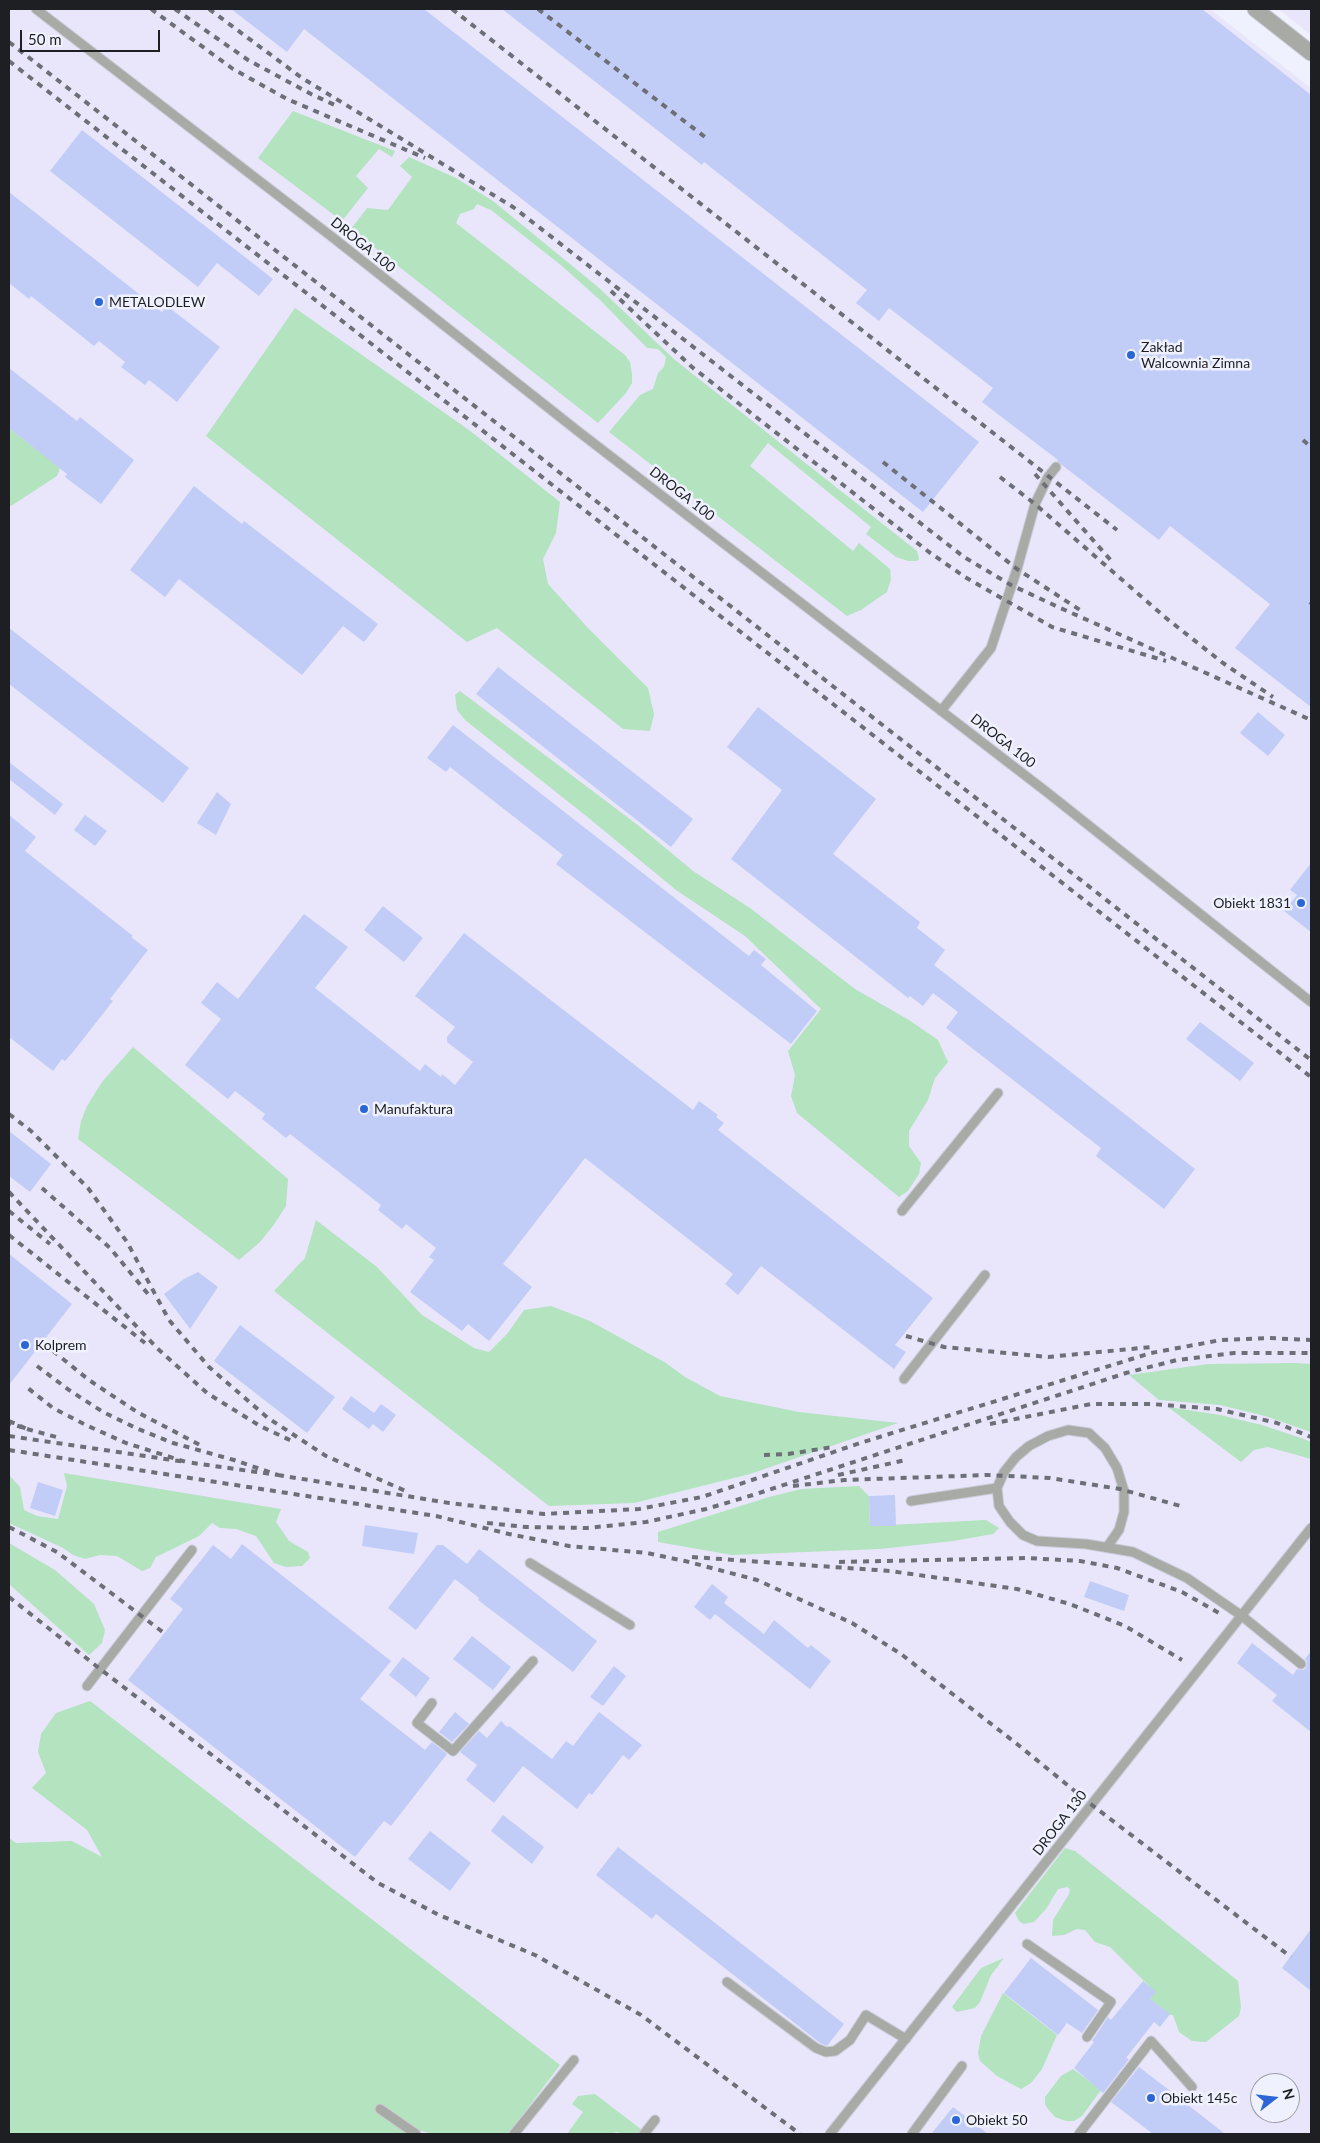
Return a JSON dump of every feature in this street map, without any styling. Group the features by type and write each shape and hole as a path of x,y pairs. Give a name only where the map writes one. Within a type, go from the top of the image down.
{"street":[{"path":"1255,9 1311,52"}],"lane":[{"name":"DROGA 100","path":"36,9 336,240 571,426 1258,957 1311,1002"},
{"path":"941,711 991,648 1017,569 1035,504 1048,477 1056,467"},
{"path":"902,1211 998,1093"},
{"path":"904,1379 985,1275"},
{"path":"1107,1547 1119,1530 1124,1512 1124,1491 1117,1468 1105,1448 1090,1433 1068,1430 1048,1436 1029,1446 1016,1457 1004,1472 997,1488 999,1506 1010,1522 1023,1535 1036,1541 1086,1544 1133,1552 1187,1578 1242,1616 1301,1664"},
{"path":"911,1501 997,1488"},
{"name":"DROGA 130","path":"832,2134 1311,1528"},
{"path":"87,1686 192,1550"},
{"path":"530,1563 630,1625"},
{"path":"432,1703 417,1723 453,1751 533,1662"},
{"path":"1027,1944 1111,2002 1087,2038"},
{"path":"727,1982 816,2048 826,2052 835,2051 850,2040 866,2014 906,2039"},
{"path":"1079,2134 1151,2041 1192,2087"},
{"path":"514,2134 574,2060"},
{"path":"912,2134 962,2066"},
{"path":"380,2109 416,2134"},
{"path":"644,2134 655,2120"}],"shaded area":[{"path":"9,9 1210,9 1311,88 1311,2134 9,2134"},
{"path":"1278,9 1311,9 1311,35"}],"green space":[{"path":"293,111 395,151 392,157 379,149 356,176 368,188 342,221 258,158"},
{"path":"409,157 456,178 493,201 598,287 675,360 917,551 919,559 917,561 908,561 896,557 866,534 871,527 768,443 750,466 853,551 859,543 890,569 891,579 887,592 861,610 847,616 609,432 640,395 653,389 658,373 664,367 666,357 658,349 647,348 601,301 562,266 491,210 477,204 474,209 460,214 456,223 625,355 630,362 632,383 626,393 598,423 351,229 367,208 388,210 412,177 400,166"},
{"path":"295,308 469,430 560,502 556,533 543,559 548,584 588,628 648,688 654,714 650,731 623,729 497,628 467,642 206,436"},
{"path":"9,428 60,468 57,476 11,506 9,504"},
{"path":"460,691 639,826 693,871 750,908 855,989 909,1020 938,1040 948,1062 935,1078 928,1100 909,1131 909,1146 921,1163 919,1174 908,1191 899,1197 797,1113 791,1096 795,1075 788,1051 821,1009 745,936 676,890 465,720 457,710 455,695"},
{"path":"133,1047 288,1179 286,1206 260,1242 239,1260 78,1139 81,1121 87,1106 102,1082"},
{"path":"316,1220 377,1267 422,1315 474,1348 489,1352 507,1334 524,1310 551,1306 590,1321 666,1363 685,1377 720,1396 799,1412 898,1423 750,1474 634,1503 549,1506 274,1291 305,1258"},
{"path":"1208,1364 1311,1364 1311,1432 1265,1416 1220,1405 1159,1400 1129,1375"},
{"path":"1168,1407 1220,1415 1262,1425 1301,1438 1311,1442 1311,1459 1268,1447 1254,1450 1241,1462"},
{"path":"64,1473 281,1509 276,1522 289,1541 308,1552 310,1558 302,1566 286,1567 274,1563 256,1536 236,1529 220,1528 212,1523 199,1536 156,1557 150,1568 142,1571 117,1556 100,1555 85,1559 73,1555 63,1548 9,1523 9,1475 20,1487 24,1510 37,1516 58,1519 67,1486"},
{"path":"859,1486 869,1496 870,1526 986,1520 999,1528 993,1534 953,1541 880,1549 732,1555 658,1542 658,1532 769,1497 801,1489"},
{"path":"9,1543 55,1570 94,1604 105,1630 102,1643 89,1655 9,1584"},
{"path":"90,1701 560,2065 508,2134 432,2134 419,2130 410,2134 9,2134 9,1838 16,1843 72,1841 102,1857 87,1830 32,1788 46,1773 38,1752 41,1734 56,1713"},
{"path":"1065,1848 1075,1851 1238,1981 1241,2007 1239,2016 1206,2042 1192,2041 1179,2032 1173,2015 1170,2015 1150,1999 1155,1992 1110,1947 1095,1942 1085,1930 1077,1929 1064,1935 1052,1936 1053,1920 1069,1894 1070,1889 1067,1887 1058,1889 1046,1909 1034,1922 1023,1924 1019,1921 1015,1913"},
{"path":"1004,1958 991,1975 980,2002 975,2008 957,2012 952,2007 981,1968"},
{"path":"1003,1993 1057,2035 1042,2069 1031,2083 1021,2089 997,2076 980,2061 978,2053 981,2036"},
{"path":"1073,2069 1101,2090 1082,2116 1074,2121 1066,2121 1055,2117 1048,2109 1045,2104 1045,2097 1061,2076"},
{"path":"595,2094 642,2130 639,2134 617,2132 609,2134 567,2134 583,2112 572,2104 578,2096"}],"building":[{"path":"231,9 424,9 979,442 923,512 304,29 287,52"},
{"name":"Zakład Walcownia Zimna","path":"502,9 1202,9 1311,95 1311,707 1235,648 1270,604 1170,526 1159,540 1062,465 982,402 993,388 889,308 879,321 856,303 867,290 704,162 702,165"},
{"name":"METALODLEW","path":"82,130 273,279 259,296 217,263 198,287 50,171"},
{"name":"METALODLEW","path":"9,192 162,312 167,306 220,347 177,402 149,380 145,385 121,367 125,362 99,341 94,346 31,296 29,299 9,283"},
{"path":"9,368 77,421 80,417 134,460 101,504 65,477 67,474 9,428"},
{"path":"194,486 242,524 244,521 378,624 364,642 343,626 302,675 179,579 165,597 130,570"},
{"path":"9,628 189,768 163,803 9,684"},
{"path":"498,667 693,819 671,847 476,694"},
{"path":"758,707 876,799 833,854 920,922 917,928 945,950 934,965 1195,1169 1164,1209 1096,1156 1101,1148 946,1028 958,1012 933,993 923,1006 910,996 908,998 731,859 782,790 727,747"},
{"path":"1258,712 1285,735 1268,756 1240,733"},
{"path":"453,725 749,956 754,950 766,959 761,965 817,1011 791,1044 556,864 563,855 450,767 446,772 427,758"},
{"path":"9,762 63,804 55,815 9,779"},
{"path":"217,792 231,804 216,835 197,823"},
{"path":"9,815 36,837 25,851 133,936 131,937 148,950 110,999 113,1001 73,1052 65,1061 62,1059 53,1071 9,1037"},
{"path":"85,815 107,831 95,846 74,830"},
{"name":"Obiekt 1831","path":"1311,863 1311,932 1284,911 1297,895 1290,890"},
{"path":"383,906 423,938 404,962 364,930"},
{"path":"304,914 348,947 315,988 420,1071 425,1064 441,1077 442,1074 455,1085 473,1062 447,1042 447,1037 455,1027 415,996 464,933 693,1110 699,1101 718,1115 716,1117 724,1123 718,1130 933,1298 895,1345 906,1352 894,1369 761,1266 738,1295 725,1284 733,1274 585,1158 503,1264 532,1287 489,1341 468,1324 462,1331 410,1292 434,1260 429,1257 436,1248 406,1224 402,1229 378,1210 381,1205 290,1134 286,1138 262,1119 265,1114 235,1091 228,1099 185,1065 221,1019 201,1003 217,982 238,999"},
{"path":"1200,1022 1254,1063 1240,1081 1186,1039"},
{"path":"9,1131 51,1164 30,1192 9,1176"},
{"name":"Kolprem","path":"9,1254 72,1304 9,1385"},
{"path":"198,1272 218,1287 190,1329 164,1294 184,1279"},
{"path":"240,1325 335,1397 307,1433 214,1361"},
{"path":"351,1396 374,1413 381,1404 396,1415 383,1432 373,1424 369,1429 342,1409"},
{"path":"38,1482 63,1490 55,1516 30,1508"},
{"path":"895,1495 896,1526 870,1526 869,1496"},
{"path":"365,1525 418,1533 414,1554 362,1546"},
{"path":"242,1544 391,1661 360,1699 425,1750 432,1742 447,1754 391,1826 384,1821 355,1857 128,1680 183,1609 170,1599 213,1545 231,1559"},
{"path":"437,1545 443,1545 467,1564 479,1549 597,1641 573,1672 478,1600 479,1598 455,1579 416,1630 388,1608"},
{"path":"1090,1581 1129,1595 1124,1611 1084,1597"},
{"path":"712,1584 728,1597 724,1603 764,1634 774,1620 808,1648 811,1645 831,1661 810,1689 715,1614 710,1620 694,1607"},
{"path":"472,1636 511,1667 493,1690 453,1659"},
{"path":"1252,1643 1293,1675 1297,1669 1303,1670 1306,1668 1307,1662 1305,1659 1311,1651 1311,1732 1272,1701 1277,1695 1237,1663"},
{"path":"403,1657 430,1678 416,1697 389,1675"},
{"path":"614,1666 626,1676 603,1706 590,1697"},
{"path":"455,1712 469,1724 452,1742 439,1732"},
{"path":"599,1712 642,1745 629,1760 623,1755 592,1795 589,1793 577,1809 523,1766 494,1803 466,1780 477,1765 460,1752 479,1731 487,1738 501,1721 552,1759 566,1741 573,1746"},
{"path":"503,1815 544,1847 532,1864 491,1831"},
{"path":"430,1831 471,1863 450,1891 408,1859"},
{"path":"618,1847 844,2024 827,2046 820,2043 656,1914 652,1919 596,1875"},
{"path":"1311,1929 1311,1991 1282,1968"},
{"path":"1031,1958 1098,2010 1082,2033 1067,2023 1058,2035 1004,1993"},
{"path":"1143,1981 1156,1992 1150,1999 1170,2014 1160,2027 1154,2022 1126,2058 1129,2059 1103,2093 1074,2068 1094,2042 1092,2041 1108,2017 1111,2020"},
{"name":"Obiekt 145c","path":"1139,2067 1225,2134 1153,2134 1111,2102"},
{"name":"Obiekt 50","path":"953,2107 988,2134 931,2134"}],"railway":[{"path":"151,9 233,69 287,99 425,158"},
{"path":"175,9 248,60 339,107"},
{"path":"209,9 302,78 513,207 964,557 1011,585 1311,720"},
{"path":"452,9 1117,530"},
{"path":"538,9 705,137"},
{"path":"9,42 1311,1060"},
{"path":"9,61 1311,1077"},
{"path":"611,291 692,367 929,552 965,577 1052,627 1166,661"},
{"path":"1303,440 1311,447"},
{"path":"883,462 1017,569 1080,610"},
{"path":"1035,474 1114,564"},
{"path":"1000,477 1035,504 1166,618 1223,663 1273,697"},
{"path":"9,1114 31,1131 88,1188 127,1242 169,1320 209,1367 268,1418 326,1456 408,1492"},
{"path":"42,1188 110,1248 148,1294"},
{"path":"9,1192 157,1348 207,1393 260,1426 294,1442"},
{"path":"9,1211 50,1244"},
{"path":"9,1235 145,1343"},
{"path":"906,1336 944,1347 1048,1357 1151,1347"},
{"path":"278,1475 449,1503 544,1514 639,1509 702,1497 860,1443 1151,1353 1221,1340 1268,1338 1311,1340"},
{"path":"53,1351 89,1380 137,1412 200,1445"},
{"path":"487,1523 526,1527 587,1528 646,1522 706,1509 753,1495 1126,1373 1177,1360 1234,1353 1311,1353"},
{"path":"37,1366 103,1412 136,1428 173,1443 234,1460 278,1475 186,1462"},
{"path":"9,1436 186,1462 126,1443 88,1426 53,1408 24,1385"},
{"path":"990,1424 1091,1404 1151,1404 1217,1409 1277,1423 1311,1437"},
{"path":"9,1421 27,1429 9,1423"},
{"path":"27,1429 60,1438"},
{"path":"764,1455 788,1454 833,1447"},
{"path":"9,1450 436,1516 569,1546 647,1553 757,1580 852,1623 901,1654 1092,1805 1291,1957"},
{"path":"838,1475 906,1460"},
{"path":"793,1486 844,1480 988,1475 1050,1478 1120,1489 1184,1507"},
{"path":"9,1527 57,1552 164,1633"},
{"path":"692,1557 890,1571 1017,1589 1070,1604 1125,1626 1182,1660"},
{"path":"839,1562 1027,1558 1080,1561 1117,1568 1182,1592 1219,1613"},
{"path":"9,1597 378,1883 439,1915 535,1955 641,2015 800,2134"}],"place":[{"name":"METALODLEW","path":"99,302"},
{"name":"Zakład Walcownia Zimna","path":"1131,355"},
{"name":"Obiekt 1831","path":"1301,903"},
{"name":"Manufaktura","path":"364,1109"},
{"name":"Kolprem","path":"25,1345"},
{"name":"Obiekt 145c","path":"1151,2098"},
{"name":"Obiekt 50","path":"956,2120"}]}
